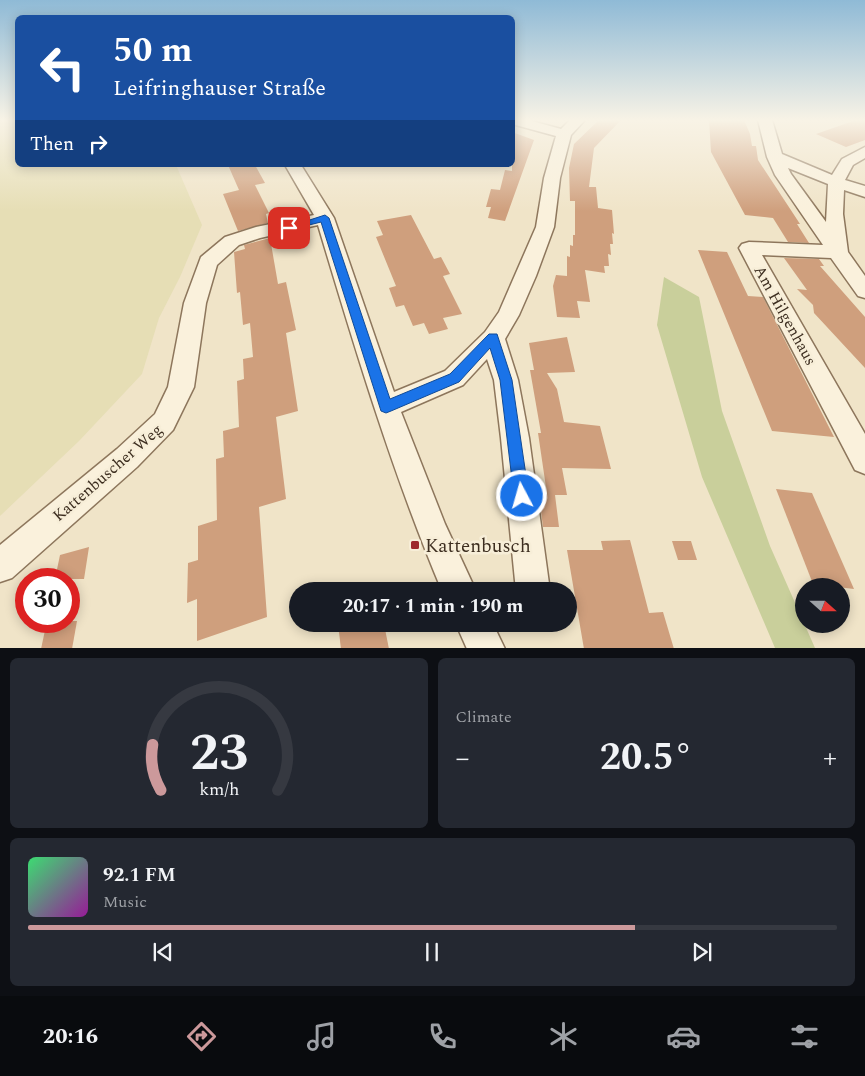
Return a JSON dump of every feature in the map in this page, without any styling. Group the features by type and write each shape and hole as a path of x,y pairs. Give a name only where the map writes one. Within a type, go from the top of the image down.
{"street":[{"path":"386,407 454,378 493,338 508,315 519,292 545,228 552,178 562,150"},
{"path":"773,150 783,174 865,291"},
{"path":"838,252 834,214 836,182 847,162 865,152"},
{"path":"775,157 865,192"},
{"path":"294,167 325,218 386,407 433,532 455,582"},
{"name":"Kattenbuscher Weg","path":"0,566 127,458 164,422 182,387 195,303 208,262 232,241 256,233 289,228 325,218"},
{"name":"Am Hilgenhaus","path":"838,252 749,248 865,461"},
{"path":"493,338 506,380 532,582"},
{"path":"479,632 488,648"}],"shaded area":[{"path":"0,150 15,150 15,167 177,167 202,225 180,277 159,318 142,374 79,441 0,516"}],"green space":[{"path":"664,277 699,297 722,411 770,546 795,603 795,633 808,633 815,648 775,648 702,477 657,325"}],"building":[{"path":"515,150 530,150 505,221 488,218 491,207 486,207 491,189 500,190 505,170 512,171 512,167 515,167"},
{"path":"573,150 594,150 589,187 596,187 598,208 612,210 614,234 612,233 613,244 610,244 611,255 608,254 609,266 604,266 605,273 585,270 590,302 577,301 580,318 557,317 553,286 556,275 567,276 567,256 570,257 570,245 573,246 573,235 575,235 575,201 570,201 569,168"},
{"path":"711,150 757,150 758,160 800,224 797,224 809,243 788,242 773,218 745,215"},
{"path":"229,167 256,167 265,183 255,185 269,213 266,214 268,223 238,231 223,194 239,190"},
{"path":"411,215 434,259 441,257 450,274 443,276 462,314 443,318 448,329 429,334 424,323 413,326 404,305 396,307 389,288 396,286 376,237 383,235 377,221"},
{"path":"270,238 278,284 286,282 296,330 286,333 298,411 276,417 286,499 259,507 267,617 197,641 197,599 187,603 188,563 198,560 198,526 217,520 216,459 224,457 223,431 239,427 237,381 244,379 243,359 253,357 250,323 243,325 240,292 237,293 234,252 245,249 244,245"},
{"path":"698,250 727,252 748,296 763,297 834,437 772,431"},
{"path":"784,258 819,259 824,266 820,266 865,317 865,368 814,313 813,305 797,289 807,290"},
{"path":"567,337 575,372 547,373 557,389 564,422 600,426 611,469 562,468 567,495 555,495 559,527 543,527 539,495 547,494 538,433 541,433 530,370 534,370 529,343"},
{"path":"776,489 812,493 849,578 811,578"},
{"path":"630,540 649,613 663,612 674,648 584,648 577,608 577,582 572,582 567,550 603,550 601,541"},
{"path":"672,541 691,541 697,560 678,560"},
{"path":"89,547 84,579 80,579 80,568 57,568 60,555"},
{"path":"850,580 854,589 850,589"},
{"path":"339,632 386,632 389,648 341,648"},
{"path":"44,633 75,633 72,648 41,648"}],"place":[{"name":"Kattenbusch","path":"415,545"}],"route":[{"path":"289,228 325,218 386,407 454,378 493,338 506,380 522,496"}]}
